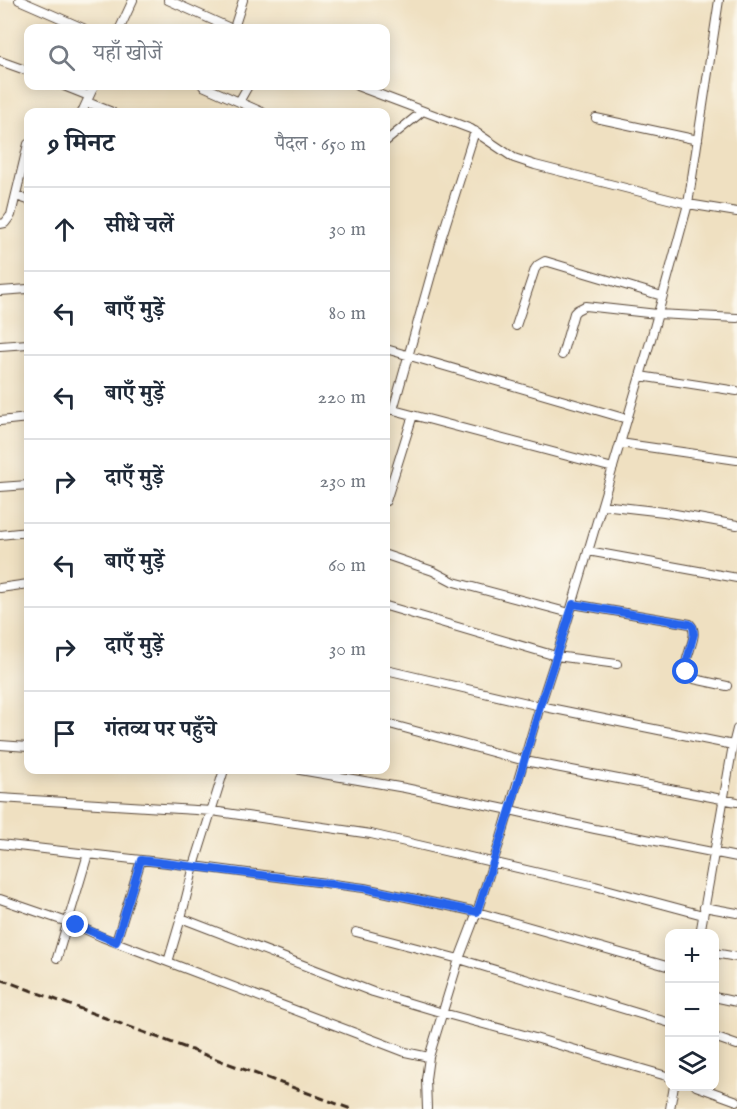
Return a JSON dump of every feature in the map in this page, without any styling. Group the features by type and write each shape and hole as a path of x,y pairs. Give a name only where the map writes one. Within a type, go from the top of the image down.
{"street":[{"path":"19,0 74,24"},
{"path":"122,24 134,0"},
{"path":"168,0 223,24"},
{"path":"234,24 243,0"},
{"path":"427,1109 426,1079 429,1057 525,761 640,376 688,204 719,0"},
{"path":"0,61 24,70"},
{"path":"71,90 105,108"},
{"path":"84,108 92,90"},
{"path":"212,90 253,108"},
{"path":"239,102 246,90"},
{"path":"368,90 475,131 513,158 688,204 737,212"},
{"path":"390,138 423,111"},
{"path":"596,118 698,140"},
{"path":"390,406 408,356 475,131"},
{"path":"0,224 5,223 11,215 24,161"},
{"path":"16,196 24,199"},
{"path":"516,326 535,269 545,261 662,296"},
{"path":"0,291 24,289"},
{"path":"562,355 574,313 590,306 657,314 737,318"},
{"path":"0,346 24,344"},
{"path":"390,350 627,419"},
{"path":"640,376 737,391"},
{"path":"390,409 613,468"},
{"path":"390,488 413,415"},
{"path":"0,421 24,418"},
{"path":"620,442 737,460"},
{"path":"0,488 24,485"},
{"path":"602,505 664,512 737,525"},
{"path":"0,535 24,532"},
{"path":"588,551 737,578"},
{"path":"390,556 433,571 454,582 571,609 690,624 694,632 685,667 687,675 691,678 727,686"},
{"path":"0,588 24,585"},
{"path":"390,607 556,656 616,664"},
{"path":"390,671 540,706 733,745"},
{"path":"390,724 525,761 737,802"},
{"path":"701,929 737,729"},
{"path":"0,745 24,747"},
{"path":"168,962 194,866 223,774"},
{"path":"323,774 405,788 595,830 737,857"},
{"path":"0,798 212,811 371,834 704,911 737,913"},
{"path":"0,844 364,888 477,912 665,966"},
{"path":"57,958 88,854"},
{"path":"116,942 141,860"},
{"path":"0,898 405,1052 429,1057"},
{"path":"181,918 373,992 665,1076"},
{"path":"356,932 459,959 665,1022"},
{"path":"719,954 737,957"},
{"path":"719,999 737,1002"},
{"path":"719,1039 737,1044"},
{"path":"670,1109 673,1091"},
{"path":"710,1091 737,1101"}],"railway":[{"path":"0,979 351,1109"}],"route":[{"path":"76,925 116,942 141,860 364,888 477,912 573,604 690,624 694,634 685,667 686,672"}]}
